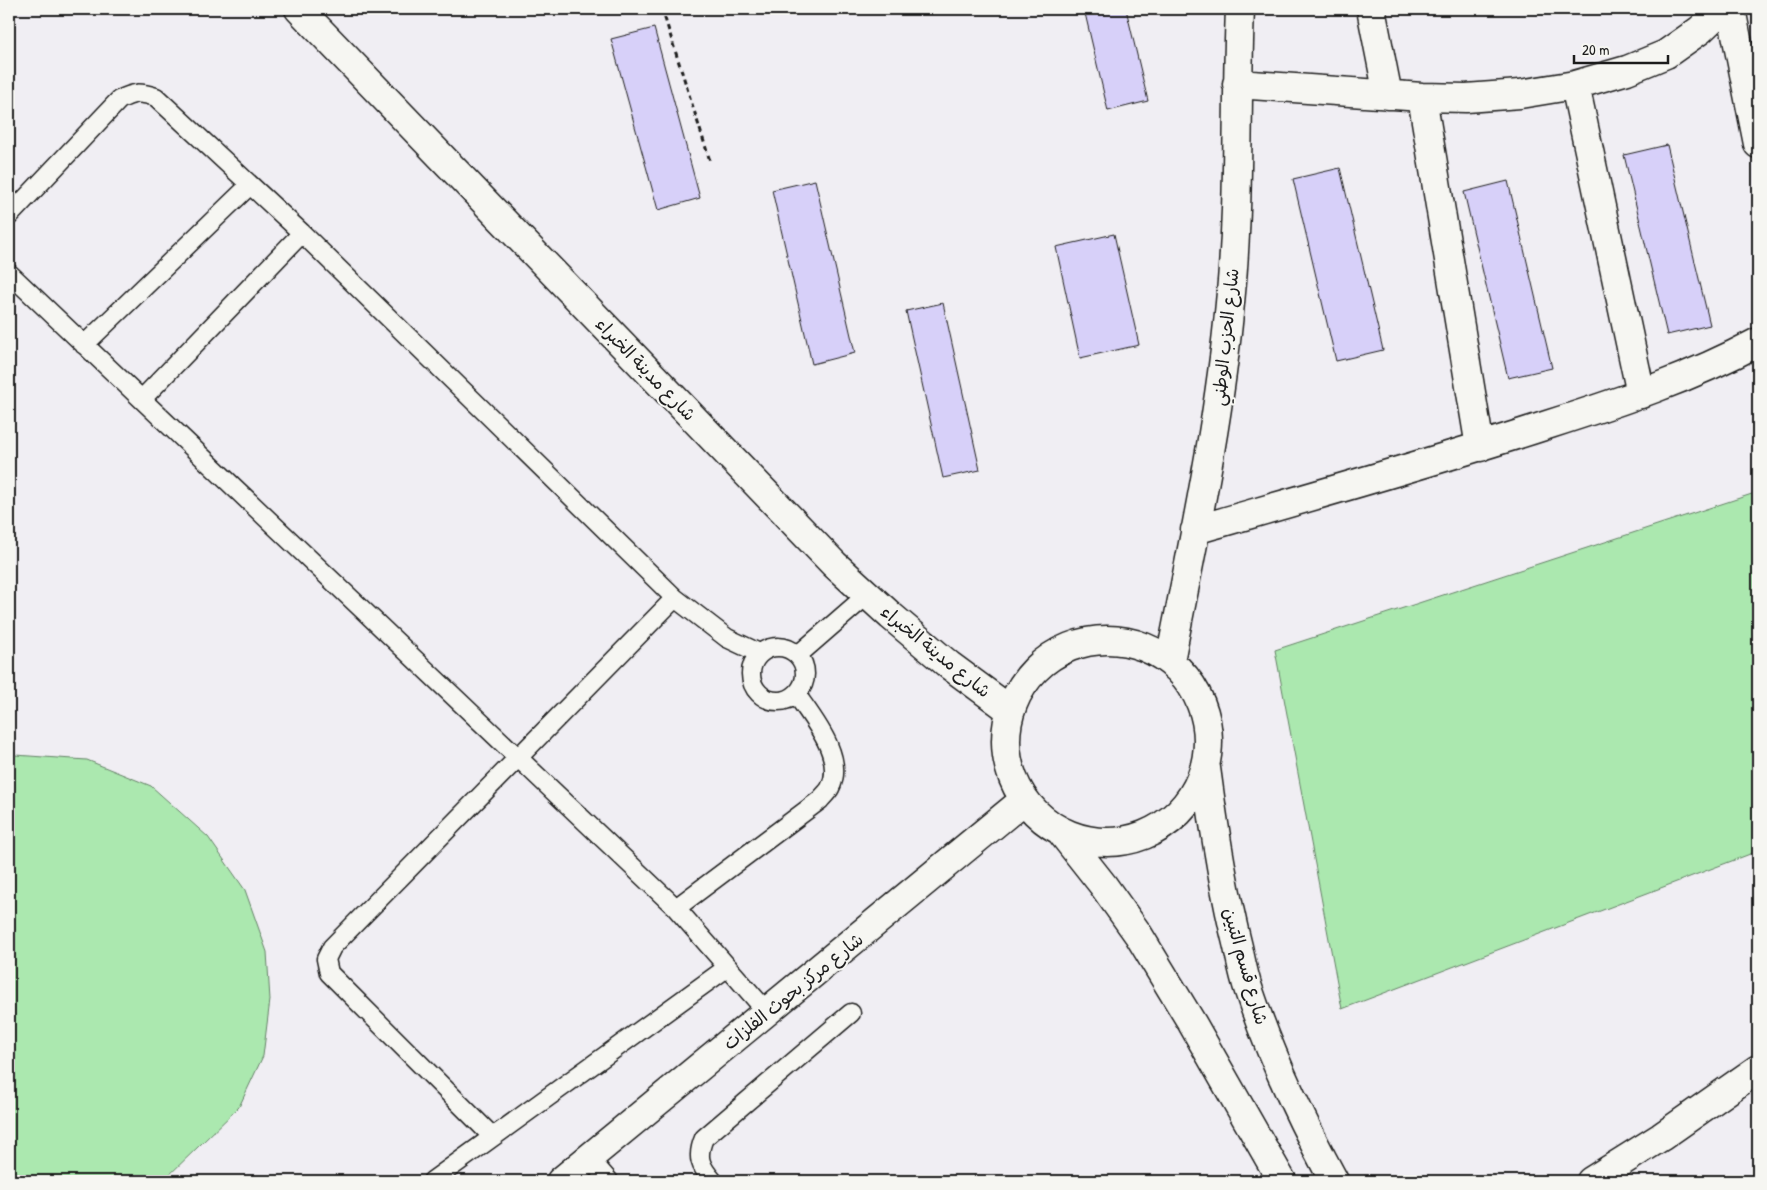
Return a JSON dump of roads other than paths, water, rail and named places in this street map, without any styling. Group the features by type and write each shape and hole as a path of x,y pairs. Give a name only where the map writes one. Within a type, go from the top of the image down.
{"street":[{"name":"شارع مدينة الخبراء","path":"299,9 834,564 867,595 949,665 1010,710"},
{"name":"شارع الحزب الوطني","path":"1170,661 1217,411 1230,303 1237,193 1237,84 1240,9"},
{"path":"1372,9 1388,95"},
{"path":"1237,84 1422,97 1466,98 1520,94 1575,84 1627,70 1666,54 1700,30 1722,9"},
{"path":"1731,9 1758,144"},
{"path":"1575,84 1641,394"},
{"path":"1422,97 1480,447"},
{"path":"1195,530 1480,447 1641,394 1696,372 1758,342"},
{"path":"1062,833 1105,843 1149,835 1185,808 1206,768 1208,728 1196,691 1170,661 1136,643 1097,640 1060,651 1029,676 1010,710 1006,741 1010,772 1024,800 1041,819 1062,833 1138,934 1192,1023 1282,1181"},
{"name":"شارع قسم التبين","path":"1206,768 1217,852 1248,990 1278,1068 1314,1145 1334,1181"},
{"name":"شارع مركز بحوث الفلزات","path":"561,1181 1024,800"},
{"path":"1591,1181 1662,1137 1758,1069"}],"lane":[{"path":"9,216 119,100 131,94 144,93 156,97 302,234 675,598 727,638 759,653"},
{"path":"84,344 250,185"},
{"path":"142,399 302,234"},
{"path":"9,273 676,908 767,1012"},
{"path":"798,655 867,595"},
{"path":"493,1137 329,973 326,959 332,947 675,598"},
{"path":"778,646 789,648 798,655 804,664 805,675 803,686 796,694 787,700 776,702 766,699 757,692 752,683 750,672 752,662 759,653 768,647 778,646"},
{"path":"676,908 820,800 830,787 834,771 832,754 823,733 796,694"},
{"path":"432,1181 728,967"},
{"path":"713,1181 700,1162 700,1149 704,1138 851,1013"},
{"path":"589,1158 608,1181"}]}
